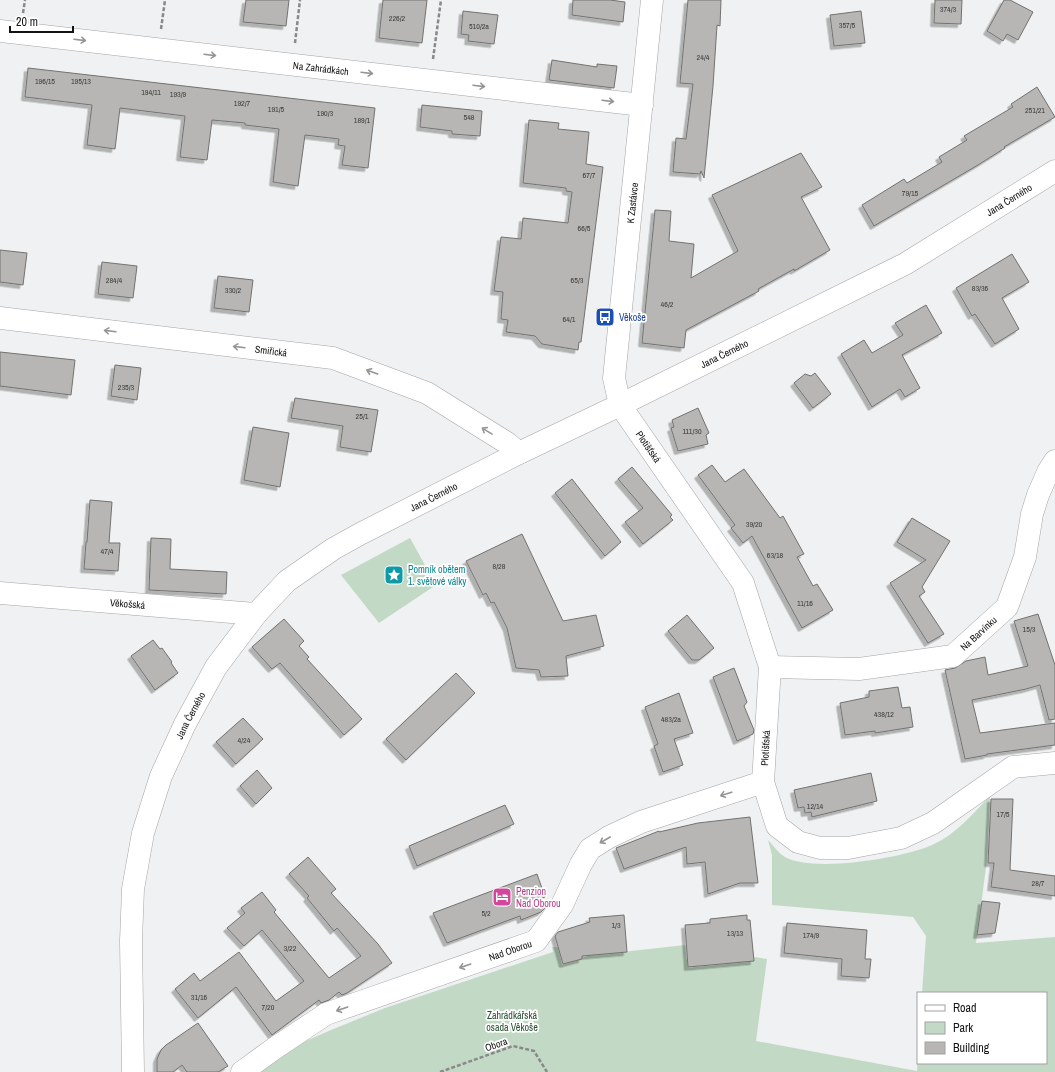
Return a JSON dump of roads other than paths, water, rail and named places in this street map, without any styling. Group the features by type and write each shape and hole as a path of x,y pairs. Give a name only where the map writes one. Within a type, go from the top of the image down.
{"street":[{"name":"K Zastávce","path":"620,405 614,378 652,0"},
{"name":"Na Zahrádkách","path":"0,31 642,105"},
{"name":"Jana Černého","path":"133,1072 131,941 133,889 143,833 161,776 185,724 216,668 256,614 288,580 333,549 519,453 620,405 905,264 1055,171"},
{"name":"Smiřická","path":"0,318 333,358 427,393 507,443 519,453"},
{"name":"Plotišťská","path":"620,405 743,583 770,667 763,782 777,826 798,842 820,848 848,848 901,838 933,823 1013,767 1055,763"},
{"name":"Na Barvínku","path":"770,667 859,669 953,656 1007,607 1025,557 1032,514 1038,495 1048,472 1055,461"},
{"name":"Věkošská","path":"0,593 256,614"},
{"name":"Nad Oborou","path":"242,1072 326,1014 536,941 562,905 581,864 590,849 609,837 641,822 763,782"}],"place":[{"name":"Věkoše","path":"605,317"},
{"name":"Pomník obětem 1. světové války","path":"394,575"},
{"name":"Penzion Nad Oborou","path":"502,897"}],"park label":[{"name":"Zahrádkářská osada Věkoše","path":"512,1020"}]}
